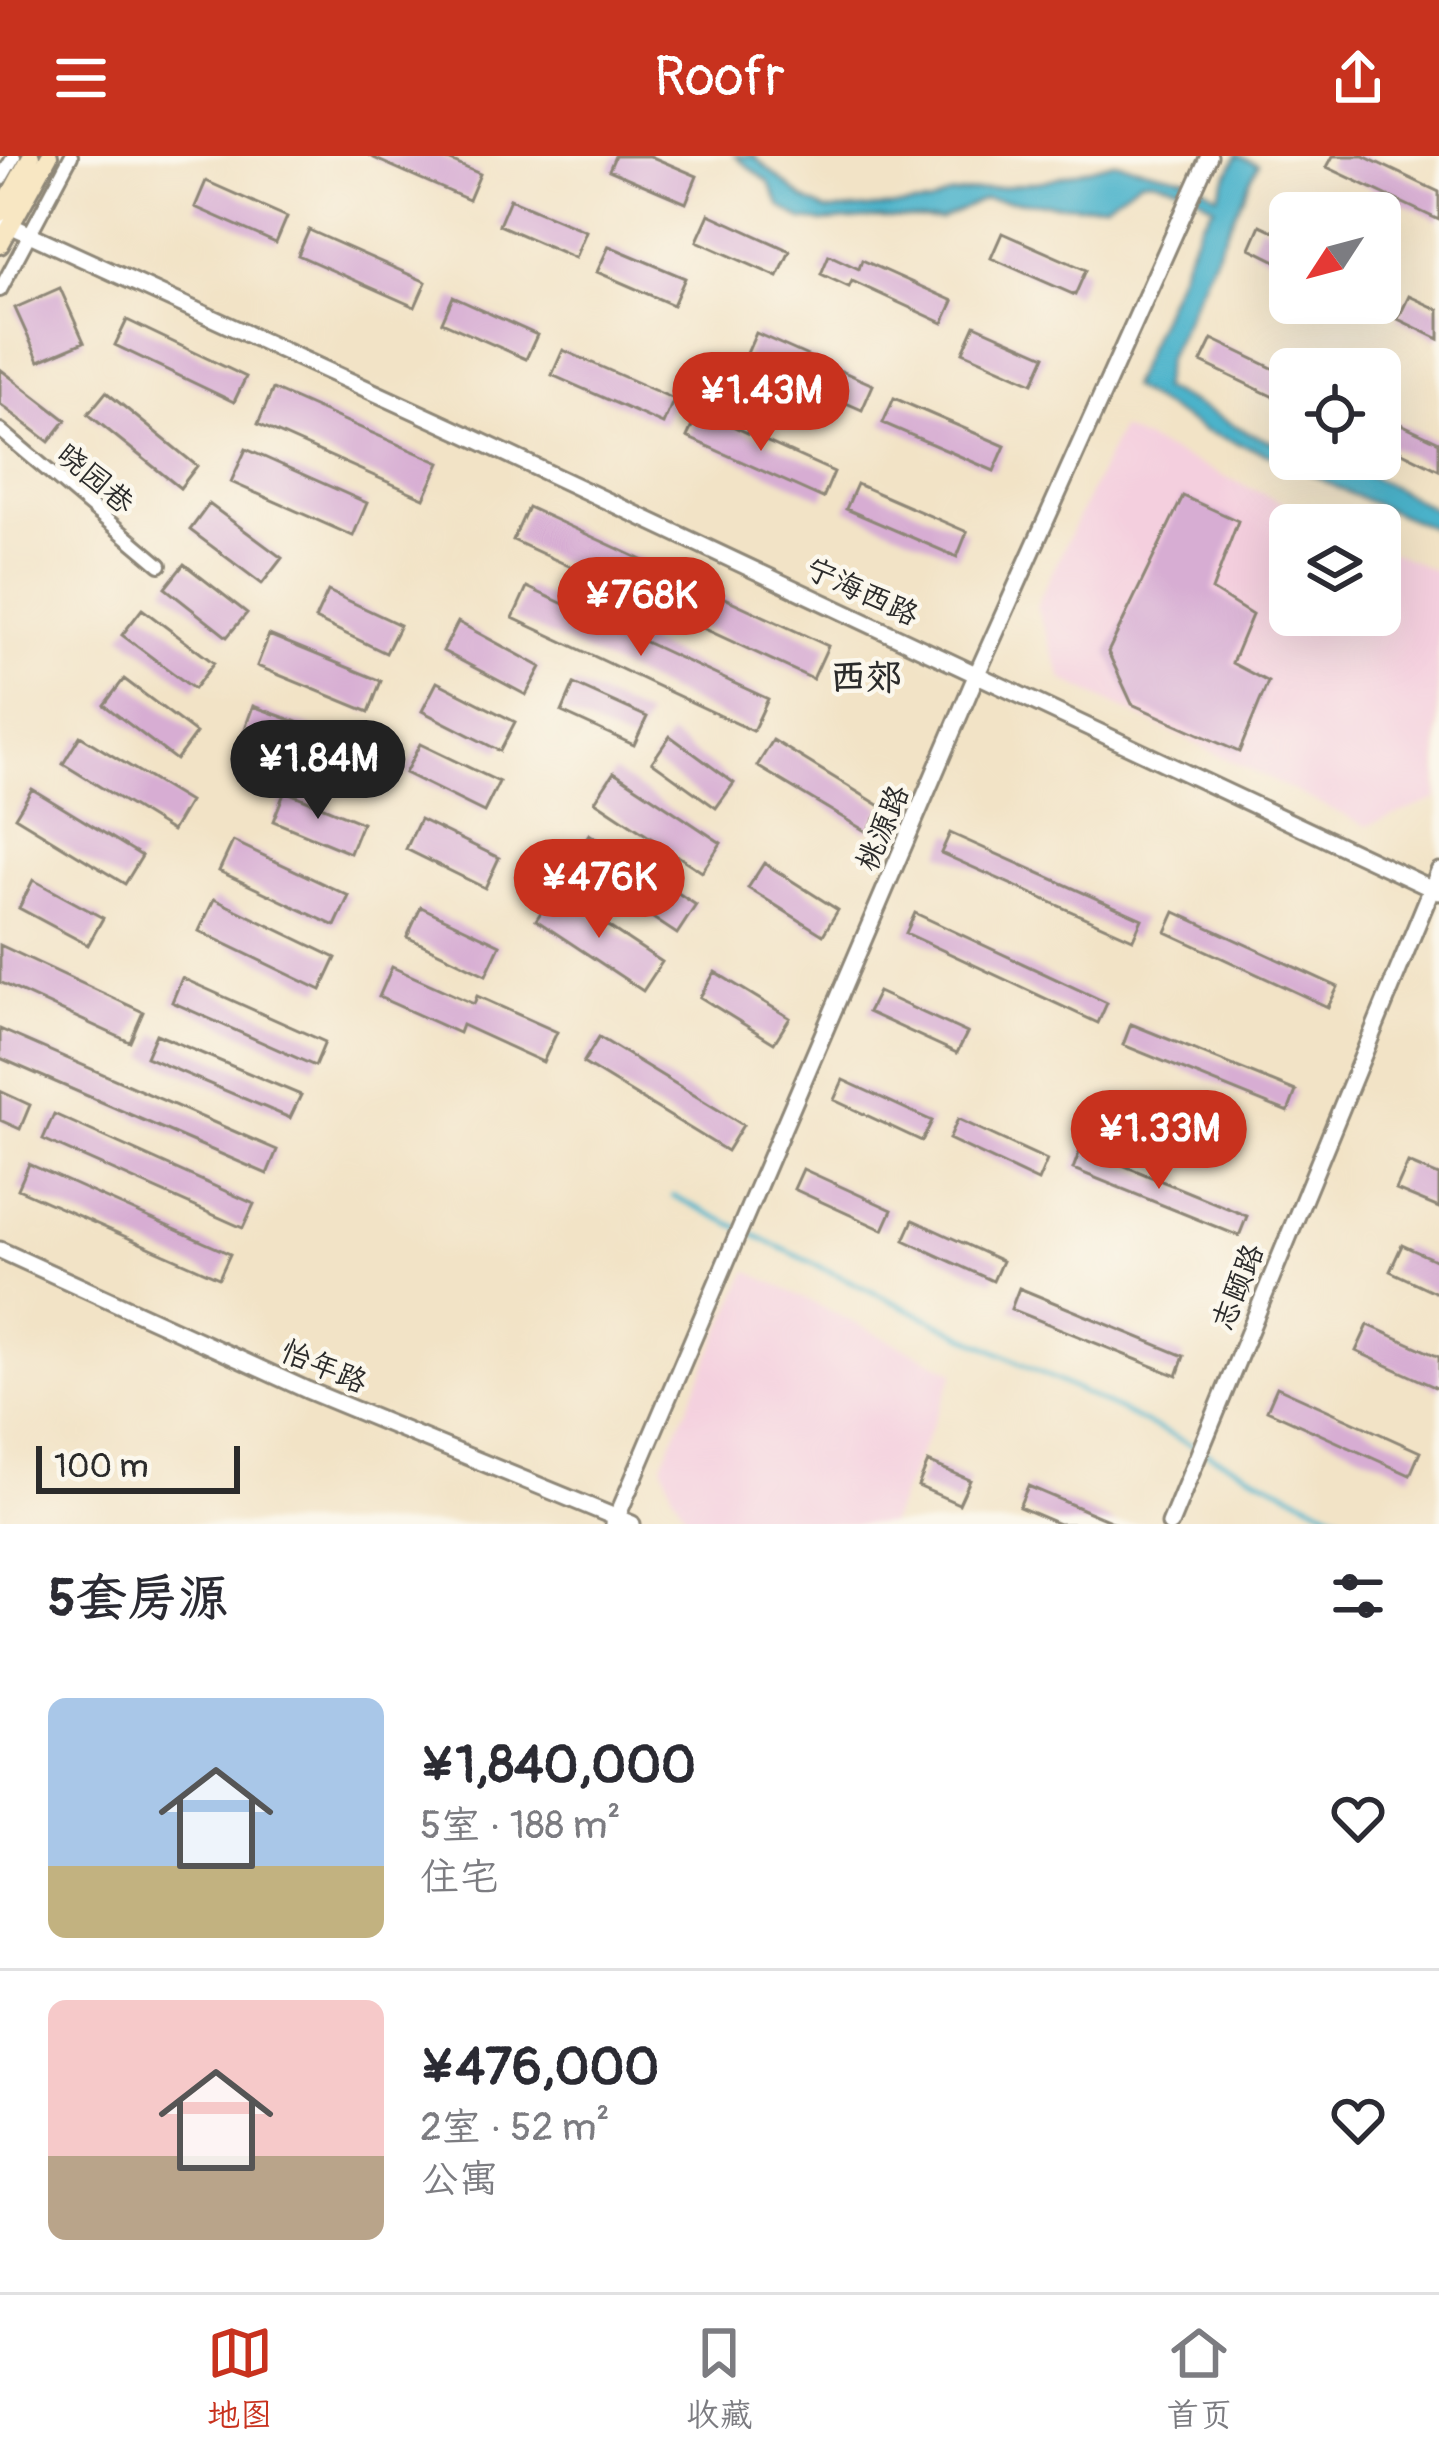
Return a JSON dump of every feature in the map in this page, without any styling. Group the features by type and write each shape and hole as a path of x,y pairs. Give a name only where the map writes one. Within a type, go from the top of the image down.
{"main road":[{"path":"0,245 3,220 31,156"},
{"path":"3,220 49,156"}],"street":[{"path":"0,180 14,156"},
{"path":"0,290 71,156"},
{"name":"桃源路","path":"621,1522 976,676 1209,156"},
{"name":"宁海西路","path":"3,220 1435,890"},
{"name":"晓园巷","path":"0,430 160,566"},
{"name":"志颐路","path":"1170,1524 1439,871"},
{"name":"怡年路","path":"0,1250 307,1390 621,1522"}],"shaded area":[{"path":"1120,429 1286,504 1269,504 1269,636 1401,636 1401,556 1439,573 1437,799 1366,826 1063,680 1036,606"},
{"path":"748,1271 955,1372 889,1524 698,1524 688,1520 662,1463"}],"water":[{"path":"735,156 753,156 805,200 827,211 929,204 949,195 1044,181 1114,162 1189,178 1218,195 1237,156 1258,164 1167,358 1161,389 1269,440 1269,454 1204,431 1130,387 1200,225 1214,206 1185,187 1140,180 1105,204 984,199 940,220 821,222 802,220 781,207 768,182"},
{"path":"1322,480 1376,480 1439,512 1439,531 1401,515 1401,504 1374,504"}],"building":[{"path":"369,156 439,156 480,174 469,200"},
{"path":"615,156 650,156 697,176 686,203 609,170"},
{"path":"1333,156 1363,156 1439,192 1439,220 1401,202 1401,192 1380,192 1327,167"},
{"path":"206,181 287,217 276,243 195,207"},
{"path":"510,199 586,231 575,258 499,225"},
{"path":"709,214 790,251 778,277 697,241"},
{"path":"1260,225 1269,229 1269,258 1250,248"},
{"path":"309,230 426,282 415,307 298,255"},
{"path":"1002,233 1086,270 1075,295 991,258"},
{"path":"609,246 685,278 673,305 597,272"},
{"path":"829,255 859,269 862,260 953,301 943,323 852,281 849,287 821,274"},
{"path":"60,288 84,342 39,361 15,308"},
{"path":"1409,296 1439,310 1439,339 1401,320"},
{"path":"453,297 537,335 526,359 442,322"},
{"path":"127,320 246,377 234,402 115,345"},
{"path":"975,325 1045,356 1033,383 963,352"},
{"path":"756,333 873,385 862,410 745,358"},
{"path":"1212,339 1269,366 1269,395 1201,362"},
{"path":"563,350 674,399 663,424 552,375"},
{"path":"0,369 66,420 49,442 0,404"},
{"path":"273,389 440,463 424,498 258,424"},
{"path":"106,392 197,466 180,488 88,414"},
{"path":"894,398 1005,446 994,471 883,423"},
{"path":"699,411 834,472 823,498 687,437"},
{"path":"1401,424 1439,442 1439,470 1401,451"},
{"path":"246,449 367,503 353,536 231,482"},
{"path":"857,484 967,532 957,557 846,509"},
{"path":"1183,496 1238,521 1212,590 1252,615 1232,663 1268,682 1239,752 1132,704 1108,652"},
{"path":"209,504 282,558 262,584 190,530"},
{"path":"528,507 828,646 813,679 513,540"},
{"path":"184,564 247,613 227,637 165,588"},
{"path":"527,587 768,699 753,731 513,618"},
{"path":"328,591 400,625 386,653 315,619"},
{"path":"142,609 214,663 194,689 122,635"},
{"path":"458,622 541,667 526,695 443,651"},
{"path":"269,635 381,681 369,712 257,666"},
{"path":"124,679 196,733 176,760 104,705"},
{"path":"437,682 515,722 500,751 422,711"},
{"path":"574,684 647,717 634,745 562,712"},
{"path":"253,706 367,748 355,779 242,737"},
{"path":"80,736 189,802 172,831 63,764"},
{"path":"670,736 734,783 716,808 652,762"},
{"path":"773,740 882,807 867,832 757,766"},
{"path":"420,744 499,782 484,812 405,773"},
{"path":"614,772 721,843 702,872 595,801"},
{"path":"32,789 142,856 125,884 15,817"},
{"path":"285,791 362,823 350,853 273,821"},
{"path":"420,819 499,858 485,888 406,849"},
{"path":"950,833 1142,919 1133,939 941,853"},
{"path":"589,834 696,905 677,934 570,863"},
{"path":"233,841 349,896 335,926 219,871"},
{"path":"764,863 838,910 823,935 748,888"},
{"path":"33,880 103,918 88,945 19,908"},
{"path":"555,891 662,962 643,991 536,920"},
{"path":"214,899 336,958 321,990 199,931"},
{"path":"421,907 500,945 486,975 407,937"},
{"path":"1175,912 1338,987 1328,1007 1166,932"},
{"path":"915,913 1107,1003 1098,1023 906,933"},
{"path":"0,945 143,1012 130,1042 0,982"},
{"path":"392,967 474,1004 477,996 557,1032 543,1062 462,1025 459,1033 379,997"},
{"path":"715,972 790,1018 774,1043 700,997"},
{"path":"182,978 325,1042 315,1066 172,1002"},
{"path":"878,992 967,1033 957,1053 868,1012"},
{"path":"1131,1024 1296,1091 1288,1112 1123,1045"},
{"path":"0,1029 277,1150 267,1174 0,1058"},
{"path":"156,1034 301,1095 290,1118 146,1057"},
{"path":"599,1037 743,1125 727,1151 583,1063"},
{"path":"843,1080 932,1121 922,1141 834,1100"},
{"path":"0,1091 30,1105 20,1129 0,1120"},
{"path":"54,1114 254,1204 243,1228 43,1139"},
{"path":"958,1119 1047,1160 1038,1181 949,1139"},
{"path":"1081,1148 1247,1216 1239,1236 1073,1169"},
{"path":"1408,1163 1439,1176 1439,1208 1396,1190"},
{"path":"29,1164 230,1254 219,1278 18,1189"},
{"path":"803,1169 892,1210 883,1230 794,1189"},
{"path":"913,1220 1002,1261 993,1281 904,1240"},
{"path":"1402,1245 1439,1262 1439,1294 1390,1271"},
{"path":"1019,1288 1184,1356 1177,1376 1011,1309"},
{"path":"1368,1325 1439,1357 1439,1389 1356,1351"},
{"path":"1277,1387 1420,1452 1410,1475 1267,1410"},
{"path":"928,1462 970,1480 959,1504 918,1486"},
{"path":"1028,1486 1117,1524 1059,1524 1019,1507"}],"waterway":[{"path":"673,1196 1356,1524"}],"district":[{"name":"西郊","path":"866,677"}]}
